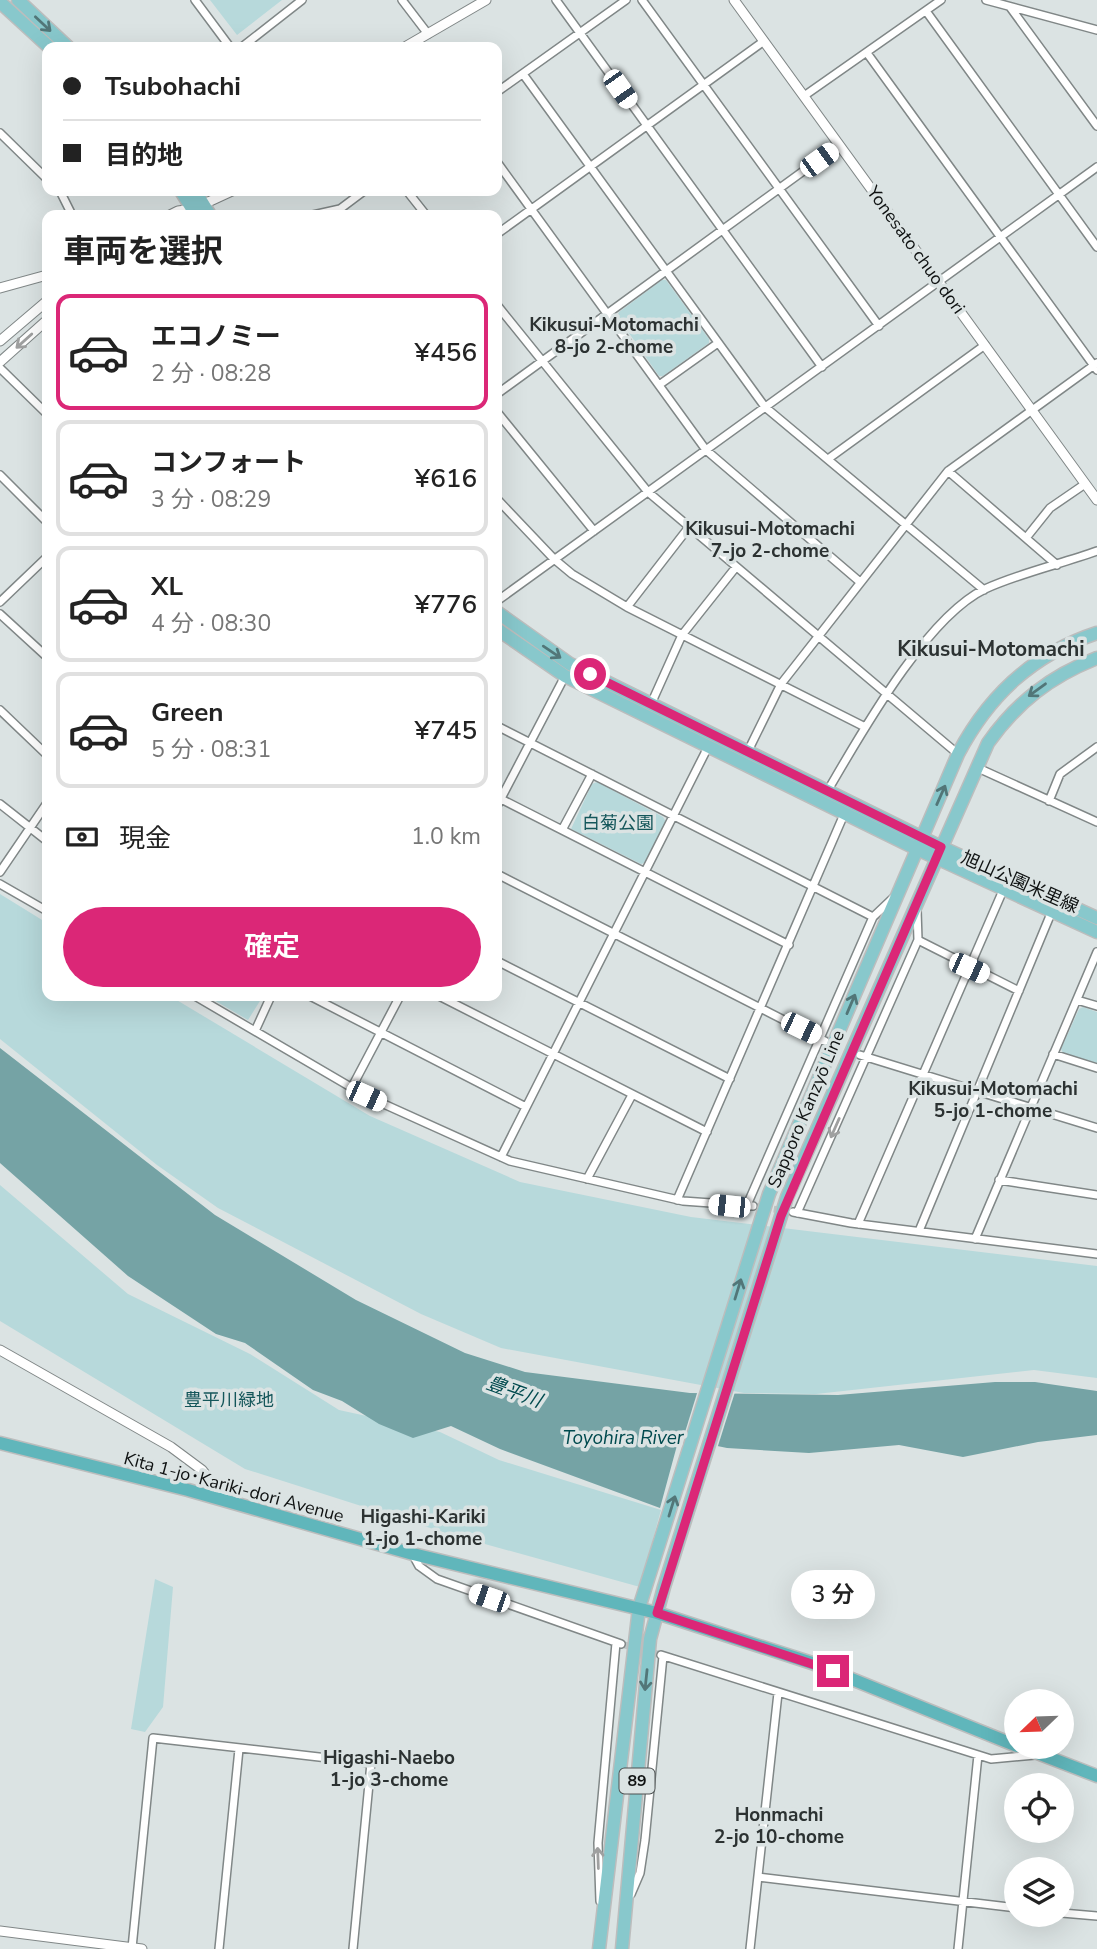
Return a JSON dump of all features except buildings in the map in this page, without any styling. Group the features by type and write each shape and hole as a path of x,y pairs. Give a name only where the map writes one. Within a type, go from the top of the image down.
{"highway":[{"name":"Kita 1-jo･Kariki-dori Avenue","path":"0,1443 188,1490 413,1554 657,1613 812,1663 1004,1740"},
{"name":"Kita 1-jo･Kariki-dori Avenue","path":"1050,1759 1097,1776"}],"main road":[{"path":"18,0 63,42"},
{"path":"0,2 44,42"},
{"path":"185,196 196,210"},
{"name":"旭山公園米里線","path":"502,616 570,664 651,704 711,740 845,812 920,843"},
{"name":"旭山公園米里線","path":"502,632 565,676 711,740 748,751 828,790 1004,888 1097,932"},
{"name":"Sapporo Kanzyō Line","path":"599,1949 639,1608 769,1194 958,754 988,705 1012,680 1059,648 1097,633"},
{"name":"Sapporo Kanzyō Line","path":"622,1949 649,1651 657,1613 788,1197 988,743 1026,698 1055,677 1097,658"},
{"name":"旭山公園米里線","path":"938,853 1097,918"}],"street":[{"path":"195,0 226,42"},
{"path":"248,42 303,0"},
{"path":"402,0 428,34"},
{"path":"414,42 486,0"},
{"path":"556,0 822,367"},
{"path":"502,89 626,0"},
{"path":"642,0 878,326"},
{"name":"Yonesato chuo dori","path":"734,0 1097,500"},
{"path":"804,96 940,0"},
{"path":"986,0 1097,30"},
{"path":"1010,7 1097,126"},
{"path":"926,11 1097,247"},
{"path":"502,230 764,41"},
{"path":"748,751 781,684 947,471 1031,409 1096,366 866,53"},
{"path":"523,74 765,407 984,590"},
{"path":"0,133 42,173"},
{"path":"502,390 839,145"},
{"path":"502,597 1097,167"},
{"path":"502,169 706,450 860,582"},
{"path":"201,210 224,196"},
{"path":"344,210 359,196"},
{"path":"411,196 422,210"},
{"path":"0,288 42,276"},
{"path":"0,341 42,305"},
{"path":"502,311 648,492 958,754"},
{"path":"0,362 42,324"},
{"path":"659,385 718,343"},
{"path":"828,459 985,345"},
{"path":"0,368 42,409"},
{"path":"502,418 594,531"},
{"path":"947,471 1057,565"},
{"path":"0,475 42,517"},
{"path":"1026,538 1050,508 1085,484"},
{"path":"502,504 554,559 627,607 865,727"},
{"path":"627,607 689,527"},
{"path":"828,790 887,694 943,620 984,590 1097,551"},
{"path":"0,602 42,561"},
{"path":"651,704 682,635 736,567"},
{"path":"0,614 42,652"},
{"path":"502,797 565,676"},
{"path":"0,710 42,750"},
{"path":"502,728 873,917"},
{"path":"501,1157 711,740"},
{"path":"1049,802 1060,775 1096,749"},
{"path":"978,768 1097,822"},
{"path":"562,830 592,774"},
{"path":"0,804 42,837"},
{"path":"502,804 562,830 789,945"},
{"path":"0,872 42,811"},
{"path":"677,1199 845,812"},
{"path":"502,877 823,1039"},
{"path":"0,884 42,908"},
{"path":"858,1224 1004,888"},
{"path":"204,1001 352,1087 501,1157 677,1199 750,1206 873,917 900,892"},
{"path":"917,906 918,940 863,1056 795,1212 858,1224 1097,1254"},
{"path":"919,1231 1052,911"},
{"path":"918,940 969,968 1020,990"},
{"path":"975,1239 1097,952"},
{"path":"502,964 730,1079"},
{"path":"1077,1000 1097,1006"},
{"path":"256,1031 269,1001"},
{"path":"320,1001 526,1107"},
{"path":"352,1087 398,1001"},
{"path":"449,1001 707,1132"},
{"path":"1053,1054 1097,1068"},
{"path":"863,1056 1097,1128"},
{"path":"587,1179 632,1095"},
{"path":"999,1180 1097,1195"},
{"path":"0,1350 171,1447 202,1470 230,1504"},
{"path":"413,1554 419,1566 437,1579 618,1644 598,1843 601,1927"},
{"path":"626,1905 640,1873 645,1840 662,1656 991,1759 1004,1758"},
{"path":"750,1949 778,1693"},
{"path":"0,1931 137,1948 153,1738 371,1763 353,1949"},
{"path":"219,1949 239,1749"},
{"path":"958,1949 978,1755"},
{"path":"758,1877 1004,1908"},
{"path":"1074,1914 1097,1916"}],"green space":[{"path":"210,0 282,0 237,35"},
{"path":"662,280 666,280 709,339 709,343 663,376 659,376 617,316"},
{"name":"白菊公園","path":"597,782 663,817 666,822 644,863 641,864 571,829 592,784"},
{"path":"0,894 42,920 42,1001 178,1001 370,1116 520,1182 691,1217 1097,1266 1097,1378 1034,1370 816,1394 744,1393 501,1348 421,1314 218,1208 157,1165 0,1039"},
{"path":"216,1001 260,1001 248,1020"},
{"path":"1083,1007 1097,1012 1097,1063 1063,1053 1061,1049 1079,1009"},
{"name":"豊平川緑地","path":"0,1185 128,1294 250,1354 339,1410 440,1432 499,1460 661,1510 640,1587 449,1534 245,1469 0,1321"},
{"path":"155,1579 173,1587 163,1707 145,1732 131,1729"}],"water":[{"name":"Toyohira River","path":"0,1048 215,1215 356,1300 465,1353 525,1372 690,1393 838,1395 995,1382 1035,1382 1097,1391 1097,1435 1038,1442 963,1457 899,1445 809,1453 727,1448 679,1438 660,1508 500,1449 451,1426 413,1438 379,1424 342,1401 313,1390 245,1343 216,1334 128,1276 0,1163"}],"pier":[{"path":"698,1390 735,1392 717,1449 682,1442"}],"tunnel":[{"path":"753,1206 793,1212"},
{"path":"621,1644 661,1655"}],"district":[{"name":"Kikusui-Motomachi 8-jo 2-chome","path":"614,336"},
{"name":"Kikusui-Motomachi 7-jo 2-chome","path":"770,540"},
{"name":"Kikusui-Motomachi","path":"991,649"},
{"name":"Kikusui-Motomachi 5-jo 1-chome","path":"993,1100"},
{"name":"Higashi-Kariki 1-jo 1-chome","path":"423,1528"},
{"name":"Higashi-Naebo 1-jo 3-chome","path":"389,1769"},
{"name":"Honmachi 2-jo 10-chome","path":"779,1826"}],"route":[{"path":"590,674 941,847 788,1197 657,1613 833,1671"}],"water label":[{"name":"豊平川","path":"514,1392"}]}
